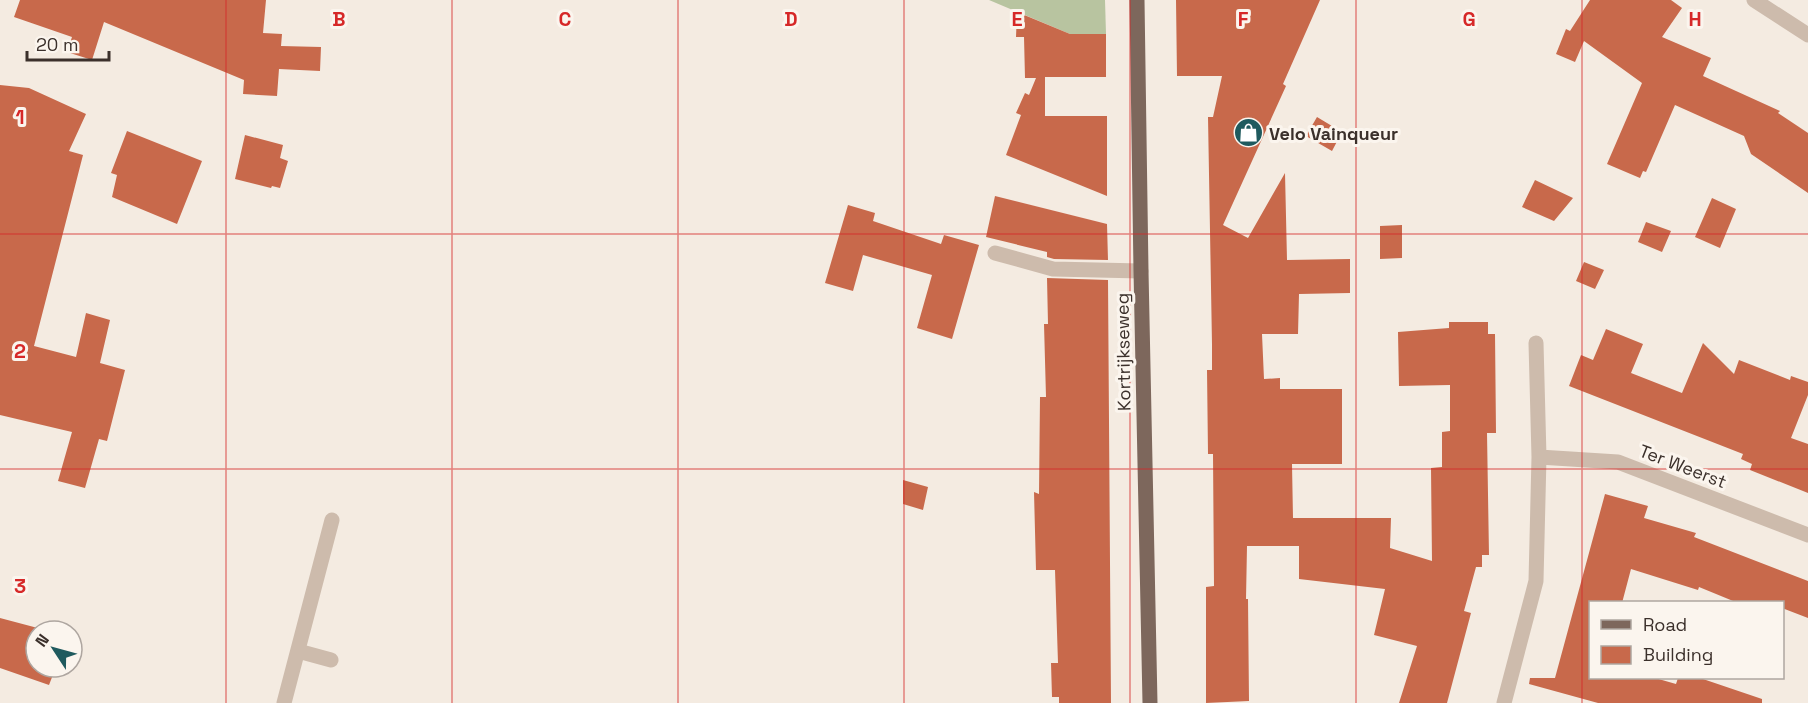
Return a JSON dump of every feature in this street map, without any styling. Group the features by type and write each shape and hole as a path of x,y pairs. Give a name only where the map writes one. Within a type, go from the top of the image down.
{"main road":[{"name":"Kortrijkseweg","path":"1137,0 1150,703"}],"street":[{"path":"1754,0 1808,35"},
{"path":"995,253 1053,269 1141,271"},
{"path":"1504,703 1536,581 1539,457 1536,343"},
{"name":"Ter Weerst","path":"1539,457 1618,462 1808,535"},
{"path":"284,703 332,520"},
{"path":"298,651 331,660"}],"green space":[{"path":"989,0 1105,0 1106,34 1070,34"}],"building":[{"path":"20,0 266,0 263,33 282,34 281,46 321,47 320,71 279,69 277,96 243,94 244,80 104,22 92,60 67,52 72,37 14,17"},
{"path":"1176,0 1320,0 1283,84 1286,86 1223,225 1248,238 1285,173 1287,260 1350,259 1350,293 1299,294 1298,334 1262,334 1264,379 1280,378 1280,389 1342,389 1342,464 1292,464 1293,518 1391,518 1390,548 1432,561 1431,468 1442,467 1442,432 1450,431 1450,385 1399,386 1398,332 1449,328 1449,322 1488,322 1488,334 1495,334 1496,433 1487,433 1489,555 1482,555 1482,567 1476,567 1464,611 1471,613 1447,703 1399,703 1417,646 1374,635 1385,589 1299,579 1299,546 1247,546 1249,701 1206,703 1206,587 1214,586 1213,454 1208,454 1207,370 1212,370 1212,344 1208,117 1213,117 1222,76 1177,76"},
{"path":"1590,0 1671,0 1682,8 1662,37 1711,58 1703,76 1780,111 1778,113 1808,133 1808,193 1751,154 1744,136 1675,105 1646,172 1643,171 1640,178 1607,164 1642,83 1584,41 1575,62 1556,54 1566,29 1570,31"},
{"path":"1017,12 1070,34 1106,34 1106,77 1045,77 1045,116 1107,116 1107,196 1006,155 1021,115 1016,113 1025,93 1029,95 1036,78 1025,78 1024,37 1016,37"},
{"path":"0,85 29,88 86,114 69,151 83,155 34,346 76,357 86,313 110,320 100,363 125,370 107,441 99,439 85,488 58,481 72,432 0,415"},
{"path":"1317,117 1342,132 1332,151 1306,136"},
{"path":"127,131 202,161 177,224 112,197 117,175 111,173"},
{"path":"245,135 283,145 280,158 288,161 280,188 235,179"},
{"path":"1535,180 1573,198 1554,221 1522,207"},
{"path":"995,196 1107,224 1108,260 1054,259 1047,257 1047,252 986,237"},
{"path":"1712,198 1736,209 1720,248 1695,237"},
{"path":"848,205 875,213 873,221 941,244 944,235 979,245 952,339 917,328 932,275 863,255 853,291 825,283"},
{"path":"1646,222 1671,231 1662,252 1638,242"},
{"path":"1402,225 1402,258 1380,259 1380,226"},
{"path":"1584,262 1604,270 1595,289 1576,281"},
{"path":"1047,278 1108,280 1111,703 1059,703 1059,697 1052,697 1051,663 1058,663 1055,570 1036,570 1034,492 1039,494 1040,397 1046,397 1044,324 1048,324"},
{"path":"1606,329 1643,344 1631,373 1682,393 1703,343 1734,374 1739,360 1790,380 1791,376 1808,382 1808,395 1791,438 1808,444 1808,493 1750,470 1752,464 1741,459 1743,454 1569,386 1581,355 1593,360"},
{"path":"903,480 928,487 923,510 903,504"},
{"path":"1605,494 1648,506 1644,518 1696,533 1694,537 1808,581 1808,618 1784,609 1784,601 1733,601 1699,587 1698,590 1631,569 1623,601 1589,601 1589,679 1658,679 1676,684 1678,679 1703,679 1762,699 1762,703 1598,703 1529,684 1530,678 1555,678"},
{"path":"0,618 24,624 24,676 0,668"},
{"path":"32,679 51,679 49,685"}],"place":[{"name":"Velo Vainqueur","path":"1248,133"}]}
